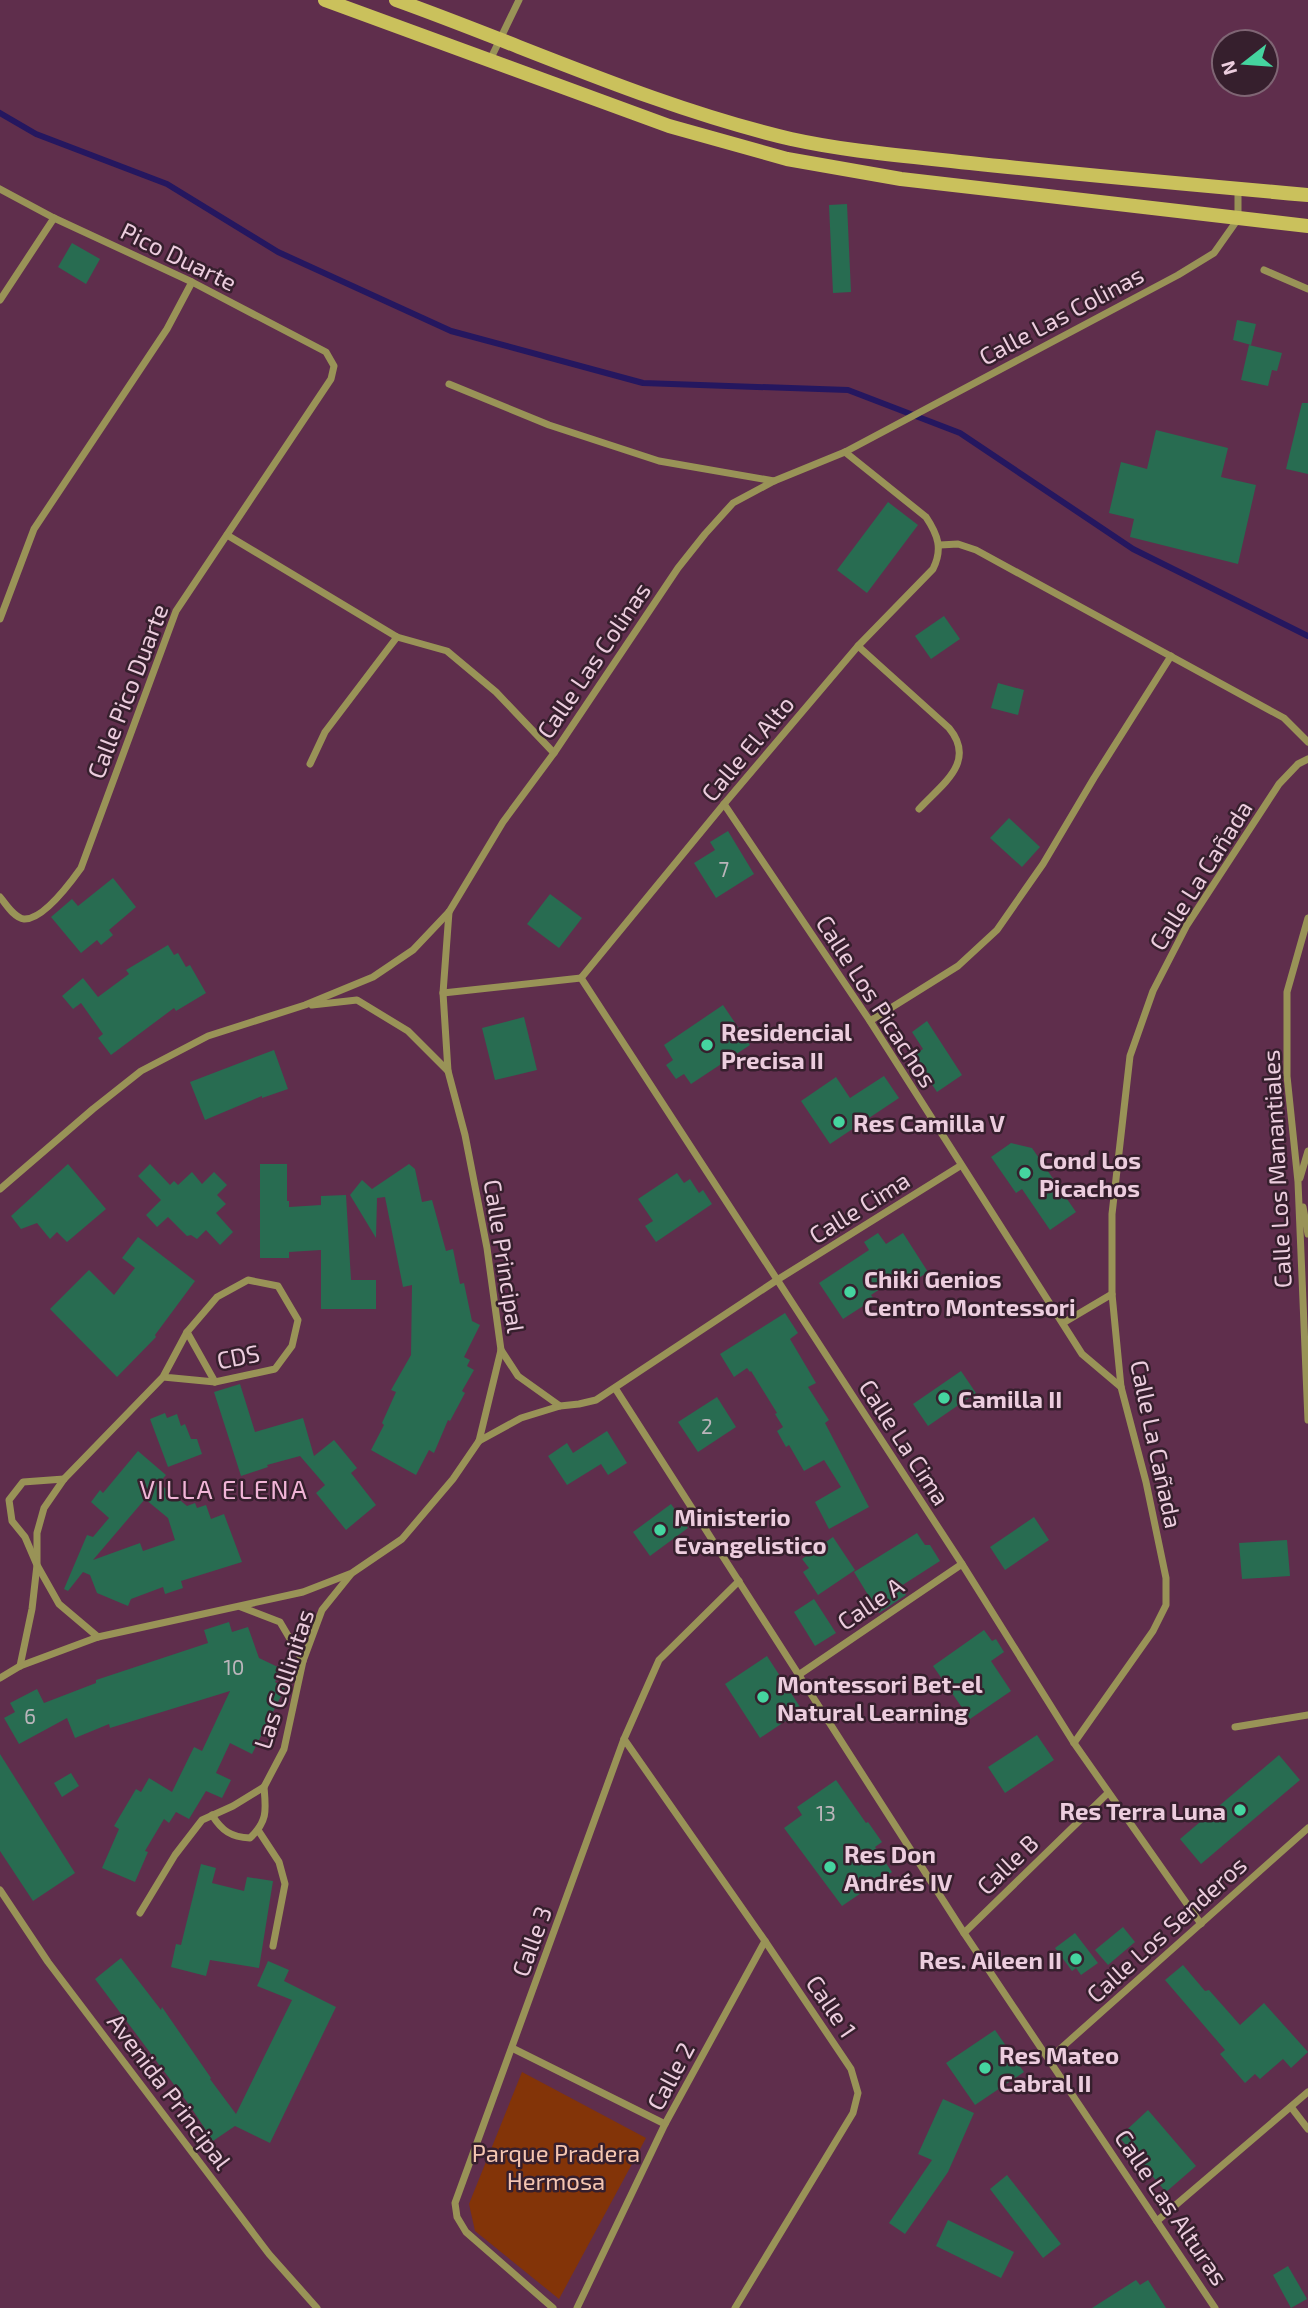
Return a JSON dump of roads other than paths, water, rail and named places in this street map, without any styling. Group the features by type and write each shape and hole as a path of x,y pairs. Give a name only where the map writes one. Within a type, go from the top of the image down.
{"main road":[{"path":"325,0 345,3 489,60 670,126 787,159 901,179 1308,226"},
{"path":"396,0 677,106 793,139 904,156 1308,195"}],"street":[{"path":"489,60 519,0"},
{"name":"Pico Duarte","path":"0,189 54,218 192,282 326,352 334,366"},
{"path":"1238,189 1238,219"},
{"path":"0,300 54,218"},
{"name":"Calle Las Colinas","path":"0,1189 93,1109 141,1072 208,1036 305,1005 373,977 413,950 449,912 503,822 554,753 678,568 733,503 774,481 845,452 1205,259 1214,253 1238,219"},
{"path":"1265,270 1308,289"},
{"path":"0,619 34,529 167,329 192,282"},
{"name":"Calle Pico Duarte","path":"0,897 11,911 26,919 50,904 67,888 81,868 176,611 331,379 334,366"},
{"path":"449,384 549,425 659,461 774,481"},
{"path":"845,452 926,517 935,530 940,545 958,544 976,550 1284,718 1308,742"},
{"path":"227,535 397,637 447,651 496,692 554,753"},
{"name":"Calle El Alto","path":"581,978 858,646 933,569 939,558 940,545"},
{"path":"310,764 326,732 397,637"},
{"path":"858,646 957,738 961,749 956,768 919,809"},
{"path":"870,1021 958,965 997,930 1043,864 1171,656"},
{"name":"Calle La Cañada","path":"1074,1743 1153,1631 1166,1605 1166,1578 1146,1482 1121,1387 1112,1294 1112,1214 1130,1056 1153,991 1187,925 1272,795 1298,764 1308,759"},
{"name":"Calle Los Picachos","path":"724,804 870,1021 1082,1354 1121,1387"},
{"name":"Calle Principal","path":"0,1678 20,1666 97,1637 303,1592 352,1573 402,1539 453,1479 479,1440 501,1350 487,1248 465,1135 448,1071 443,993 449,912"},
{"name":"Calle Los Manantiales","path":"1308,918 1287,992 1287,1076 1298,1182 1308,1420"},
{"path":"443,993 581,978"},
{"name":"Calle La Cima","path":"581,978 962,1564 1074,1743 1201,1924"},
{"path":"305,1005 357,1000 408,1031 448,1071"},
{"path":"1308,1151 1298,1182 1308,1234"},
{"name":"Calle Cima","path":"479,1440 521,1419 560,1406 596,1400 777,1280 960,1166"},
{"name":"CDS","path":"20,1666 32,1609 37,1566 37,1533 44,1508 64,1479 163,1377 187,1332 218,1297 248,1280 278,1286 298,1320 292,1346 275,1368 215,1382 163,1377"},
{"path":"1063,1323 1112,1294"},
{"path":"187,1332 215,1382"},
{"path":"501,1350 518,1376 560,1406"},
{"name":"Calle Las Alturas","path":"615,1388 964,1933 1216,2308"},
{"path":"64,1479 23,1482 9,1500 12,1521 25,1537 37,1566 59,1604 97,1637"},
{"name":"Calle A","path":"800,1674 962,1564"},
{"name":"Las Collinitas","path":"140,1913 175,1855 202,1820 233,1806 264,1787 284,1749 303,1661 322,1610 352,1573"},
{"name":"Calle 3","path":"553,2308 466,2232 457,2217 455,2203 624,1740 659,1660 739,1581"},
{"path":"240,1607 280,1622 303,1661"},
{"path":"1235,1727 1308,1715"},
{"name":"Calle 1","path":"624,1740 765,1941 850,2069 858,2093 853,2113 735,2308"},
{"path":"212,1815 220,1828 235,1837 250,1838 258,1830 266,1814 264,1787"},
{"name":"Calle B","path":"964,1933 1108,1793"},
{"name":"Calle Los Senderos","path":"1050,2058 1308,1828"},
{"path":"258,1830 279,1862 285,1884 273,1946"},
{"name":"Avenida Principal","path":"0,1891 48,1962 268,2254 317,2308"},
{"name":"Calle 2","path":"577,2308 665,2124 765,1941"},
{"path":"512,2048 665,2124"},
{"path":"1157,2221 1308,2092"},
{"path":"1291,2107 1308,2129"}],"waterway":[{"path":"0,113 36,134 167,184 278,252 451,331 643,383 848,390 960,433 1133,549 1308,636"}],"place":[{"name":"Residencial Precisa II","path":"707,1045"},
{"name":"Res Camilla V","path":"839,1122"},
{"name":"Cond Los Picachos","path":"1025,1173"},
{"name":"Chiki Genios Centro Montessori","path":"850,1292"},
{"name":"Camilla II","path":"944,1398"},
{"name":"Ministerio Evangelistico","path":"660,1530"},
{"name":"Montessori Bet-el Natural Learning","path":"763,1697"},
{"name":"Res Terra Luna","path":"1240,1810"},
{"name":"Res Don Andrés IV","path":"830,1867"},
{"name":"Res. Aileen II","path":"1076,1959"},
{"name":"Res Mateo Cabral II","path":"985,2068"}],"district":[{"name":"VILLA ELENA","path":"224,1488"}],"park label":[{"name":"Parque Pradera Hermosa","path":"556,2166"}]}
